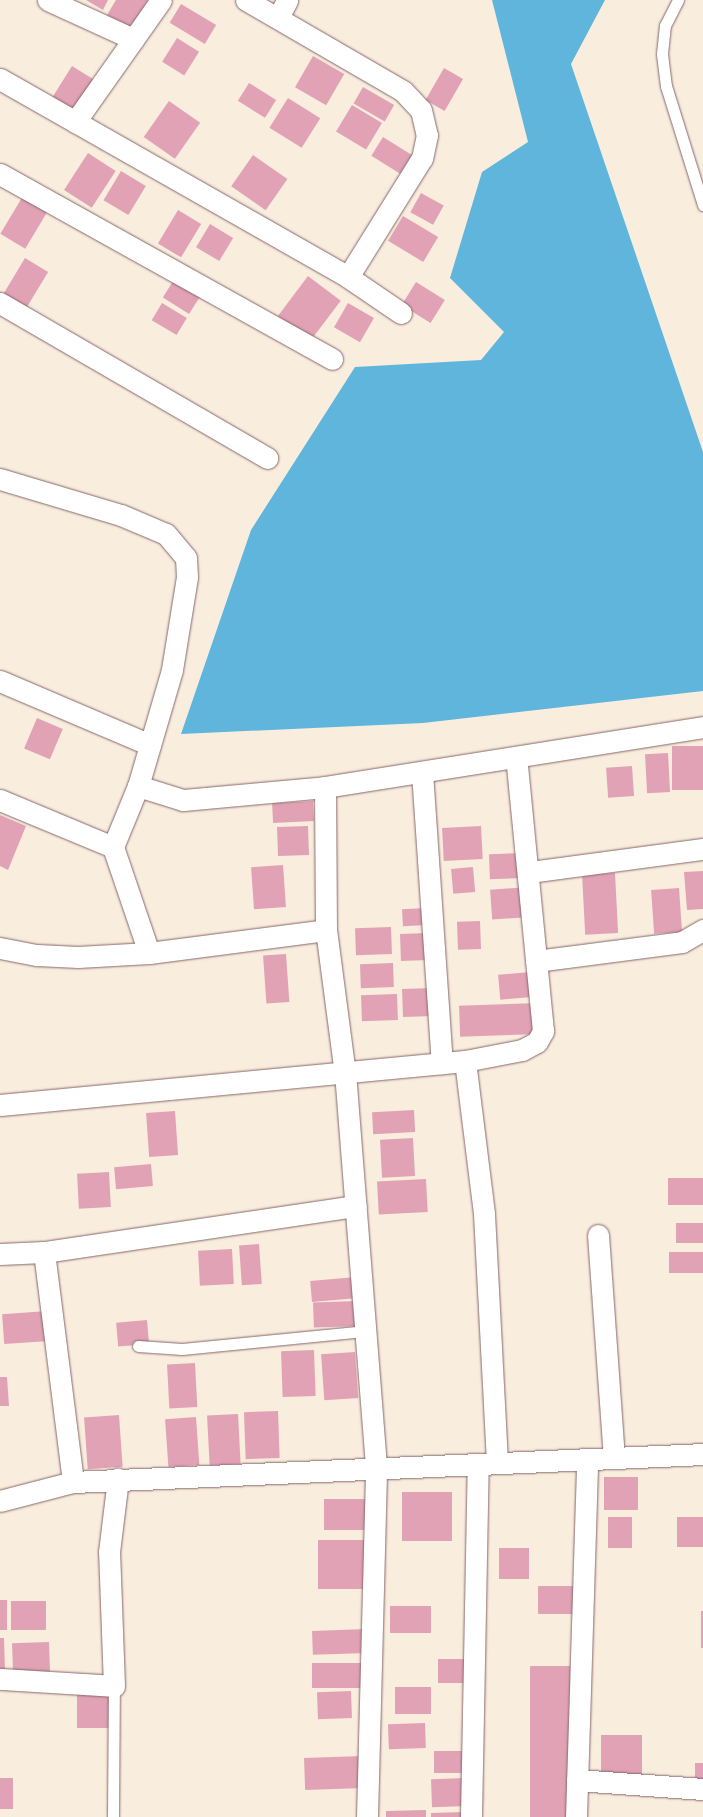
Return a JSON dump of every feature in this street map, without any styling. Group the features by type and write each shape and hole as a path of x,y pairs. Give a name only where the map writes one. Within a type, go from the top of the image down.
{"street":[{"path":"48,0 133,39"},
{"path":"75,122 161,0"},
{"path":"246,0 282,9 403,91 421,110 427,136 422,158 348,277"},
{"path":"0,78 348,277 401,313"},
{"path":"0,174 332,359"},
{"path":"0,303 267,458"},
{"path":"0,479 121,515 166,534 186,558 187,577 172,670 138,786 113,847 149,953"},
{"path":"0,681 150,745"},
{"path":"138,786 184,800 325,787 703,727"},
{"path":"0,1105 345,1074 466,1061 522,1050 537,1042 543,1031 530,872 516,757"},
{"path":"422,772 442,1063"},
{"path":"325,787 326,930 345,1074 376,1466 367,1817"},
{"path":"0,800 113,847"},
{"path":"530,872 703,849"},
{"path":"0,948 37,955 78,957 149,953 326,930"},
{"path":"536,961 682,942 703,930"},
{"path":"466,1061 484,1214 488,1464 471,1817"},
{"path":"0,1254 44,1252 356,1206"},
{"path":"598,1235 614,1457"},
{"path":"44,1252 73,1482"},
{"path":"0,1501 73,1482 376,1466 587,1461 614,1457 703,1454"},
{"path":"576,1817 587,1461"},
{"path":"0,1679 114,1686 109,1552 118,1479"},
{"path":"577,1780 703,1789"}],"lane":[{"path":"678,0 666,25 662,54 666,86 703,205"},
{"path":"138,1346 182,1348 364,1332"},
{"path":"113,1817 114,1686"}],"water":[{"path":"492,0 605,0 571,64 703,452 703,691 423,723 181,734 251,530 355,367 481,360 504,332 450,278 482,172 528,142"}],"building":[{"path":"86,0 108,0 103,10"},
{"path":"116,0 148,0 130,29 107,15"},
{"path":"181,4 216,25 205,44 170,23"},
{"path":"177,38 199,52 184,76 162,62"},
{"path":"313,56 344,74 326,105 295,87"},
{"path":"72,66 96,81 73,116 50,102"},
{"path":"444,68 463,79 445,111 426,100"},
{"path":"249,83 276,100 265,118 238,101"},
{"path":"363,87 394,105 385,121 354,103"},
{"path":"288,98 320,118 302,148 269,128"},
{"path":"169,101 200,123 175,159 144,137"},
{"path":"352,105 382,123 366,150 336,132"},
{"path":"383,137 412,155 400,174 371,156"},
{"path":"88,153 116,171 92,208 64,190"},
{"path":"253,155 287,179 266,210 231,186"},
{"path":"121,171 146,186 128,215 103,200"},
{"path":"421,193 444,206 433,225 410,212"},
{"path":"23,196 48,211 25,249 0,234"},
{"path":"178,210 201,224 181,257 158,243"},
{"path":"403,216 438,237 423,262 388,241"},
{"path":"210,224 233,238 219,261 196,247"},
{"path":"25,258 48,272 25,310 2,296"},
{"path":"308,276 341,301 311,341 278,316"},
{"path":"175,278 201,294 189,314 163,298"},
{"path":"416,282 445,300 431,323 402,305"},
{"path":"162,303 187,318 177,335 152,320"},
{"path":"348,303 374,318 360,342 334,327"},
{"path":"37,718 63,729 50,759 24,748"},
{"path":"672,746 703,746 703,790 672,790"},
{"path":"668,753 670,792 647,793 645,754"},
{"path":"632,766 634,796 608,798 606,768"},
{"path":"313,801 314,821 273,823 272,803"},
{"path":"0,815 26,826 8,870 0,866"},
{"path":"308,826 309,855 278,856 277,827"},
{"path":"481,826 483,859 444,861 442,828"},
{"path":"525,853 526,878 490,879 489,854"},
{"path":"283,865 286,907 254,909 251,867"},
{"path":"473,867 475,892 453,894 451,869"},
{"path":"703,871 703,909 687,910 684,872"},
{"path":"615,873 618,933 585,935 582,875"},
{"path":"528,887 530,917 492,920 490,890"},
{"path":"679,888 682,932 654,934 651,890"},
{"path":"426,908 427,925 403,926 402,909"},
{"path":"480,921 481,949 458,950 457,922"},
{"path":"391,927 392,954 356,955 355,928"},
{"path":"428,933 429,960 401,961 400,934"},
{"path":"286,954 289,1002 266,1003 263,956"},
{"path":"393,963 394,987 361,988 360,964"},
{"path":"530,972 532,997 500,1000 498,975"},
{"path":"433,988 434,1016 403,1017 402,989"},
{"path":"397,994 398,1020 362,1021 361,995"},
{"path":"539,1003 540,1034 460,1037 459,1006"},
{"path":"414,1110 415,1132 373,1134 372,1112"},
{"path":"175,1111 178,1155 149,1157 146,1113"},
{"path":"413,1138 415,1176 382,1178 380,1140"},
{"path":"151,1164 153,1186 116,1189 114,1167"},
{"path":"109,1172 111,1207 79,1209 77,1174"},
{"path":"668,1178 703,1178 703,1205 668,1205"},
{"path":"426,1179 428,1212 379,1215 377,1182"},
{"path":"676,1223 703,1223 703,1243 676,1243"},
{"path":"259,1244 262,1284 242,1285 239,1245"},
{"path":"232,1249 234,1284 200,1286 198,1251"},
{"path":"669,1252 703,1252 703,1273 669,1273"},
{"path":"356,1277 358,1298 312,1302 310,1281"},
{"path":"359,1301 360,1326 314,1328 313,1303"},
{"path":"47,1311 49,1341 4,1344 2,1314"},
{"path":"147,1320 149,1344 118,1347 116,1323"},
{"path":"314,1350 316,1396 283,1397 281,1351"},
{"path":"355,1352 358,1398 324,1400 321,1354"},
{"path":"195,1363 197,1407 169,1408 167,1364"},
{"path":"0,1377 7,1377 9,1406 0,1406"},
{"path":"278,1411 280,1458 246,1459 244,1412"},
{"path":"238,1414 241,1464 210,1466 207,1416"},
{"path":"119,1415 123,1467 88,1469 84,1417"},
{"path":"196,1417 199,1465 168,1467 165,1419"},
{"path":"604,1477 638,1477 638,1510 604,1510"},
{"path":"402,1492 452,1492 452,1541 402,1541"},
{"path":"324,1499 367,1499 367,1530 324,1530"},
{"path":"608,1517 632,1517 632,1548 608,1548"},
{"path":"677,1517 703,1517 703,1547 677,1547"},
{"path":"318,1540 367,1540 367,1589 318,1589"},
{"path":"499,1548 529,1548 529,1579 499,1579"},
{"path":"538,1586 574,1586 574,1614 538,1614"},
{"path":"0,1600 7,1600 7,1630 0,1630"},
{"path":"11,1601 46,1601 46,1630 11,1630"},
{"path":"390,1606 431,1606 431,1633 390,1633"},
{"path":"701,1611 703,1611 703,1648 701,1648"},
{"path":"366,1629 367,1653 313,1655 312,1631"},
{"path":"0,1638 4,1638 5,1671 0,1671"},
{"path":"49,1642 50,1675 13,1676 12,1643"},
{"path":"438,1659 468,1659 468,1683 438,1683"},
{"path":"312,1663 362,1663 362,1688 312,1688"},
{"path":"530,1666 570,1666 570,1817 530,1817"},
{"path":"395,1687 431,1687 431,1714 395,1714"},
{"path":"351,1691 352,1718 318,1719 317,1692"},
{"path":"77,1694 109,1694 109,1728 77,1728"},
{"path":"425,1723 426,1748 389,1749 388,1724"},
{"path":"601,1735 642,1735 642,1775 601,1775"},
{"path":"434,1751 467,1751 467,1773 434,1773"},
{"path":"362,1756 363,1788 305,1790 304,1758"},
{"path":"695,1763 703,1763 703,1785 695,1785"},
{"path":"0,1778 13,1778 13,1809 0,1809"},
{"path":"466,1778 467,1806 432,1807 431,1779"},
{"path":"426,1810 426,1817 386,1817 386,1811"},
{"path":"464,1812 464,1817 431,1817 431,1813"}]}
